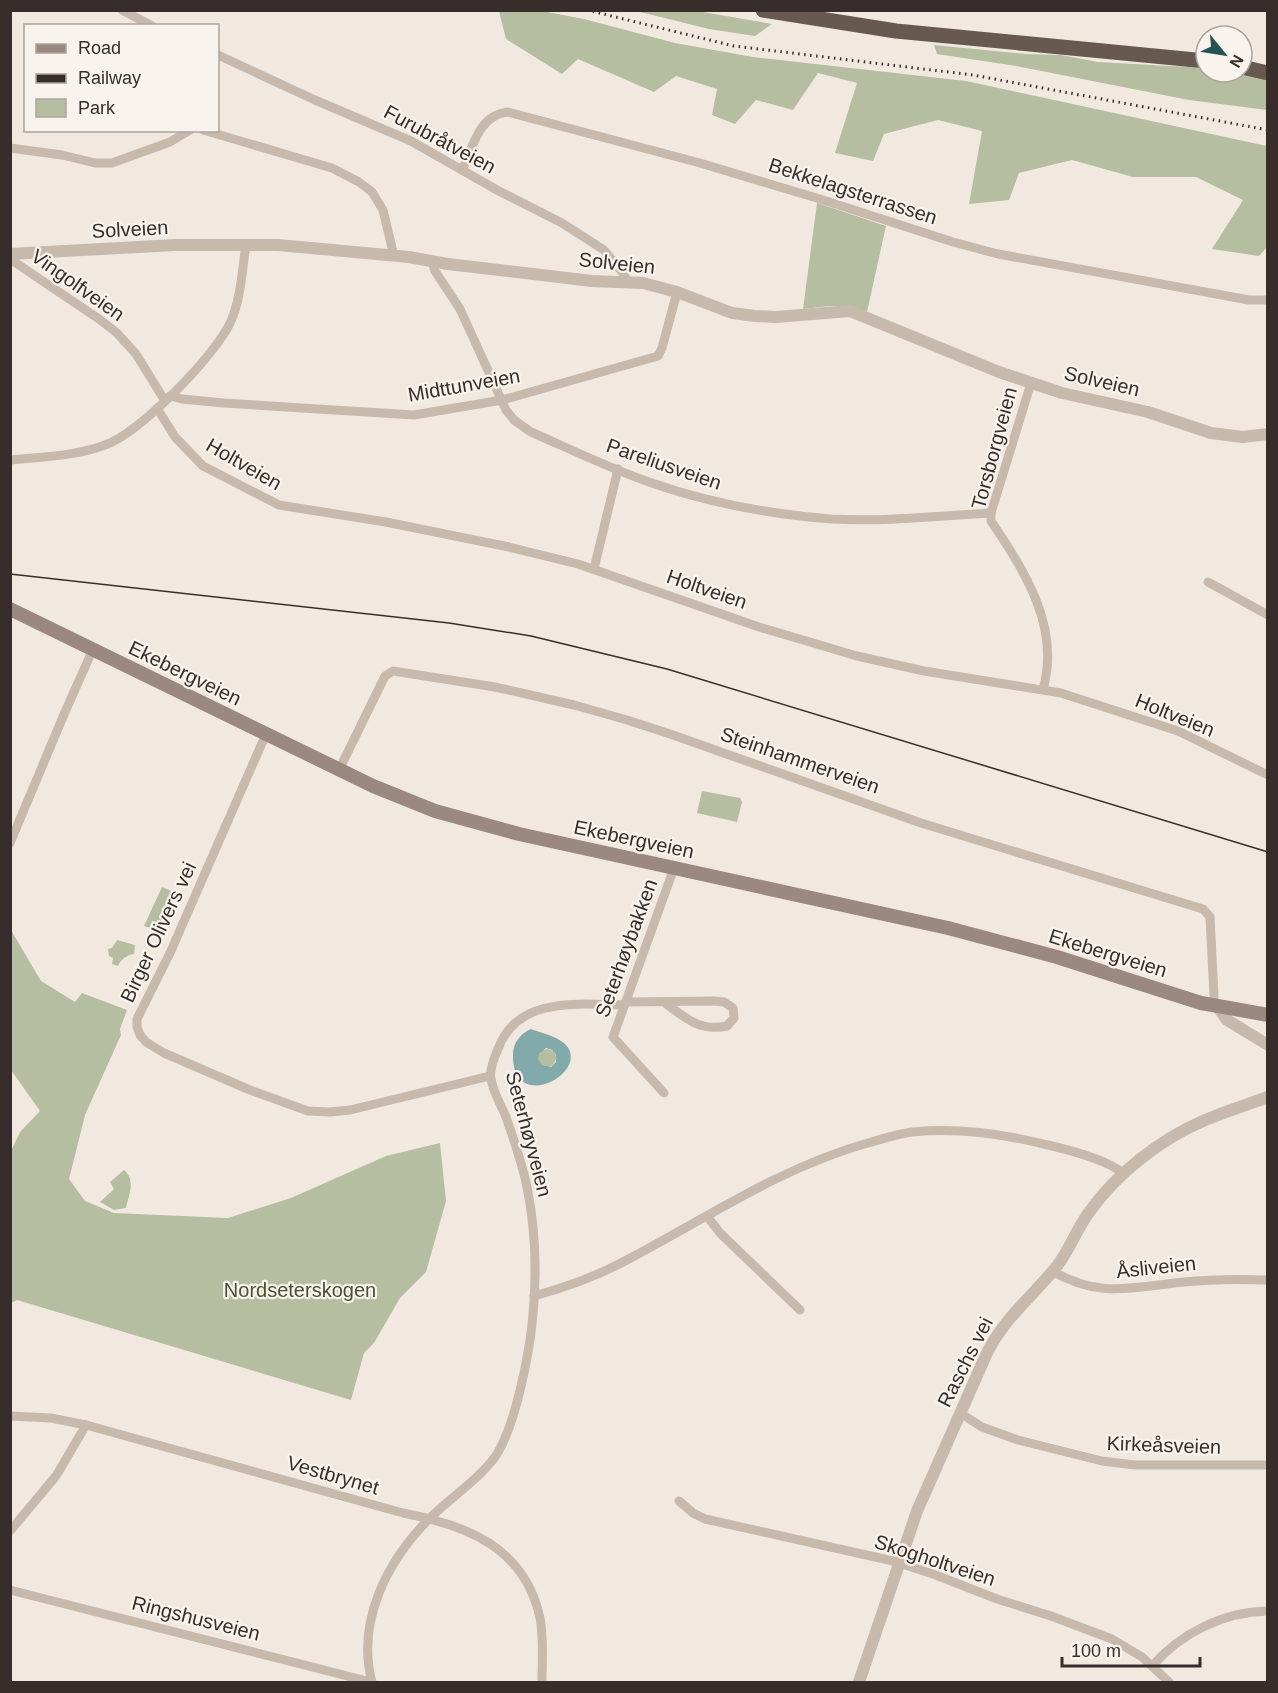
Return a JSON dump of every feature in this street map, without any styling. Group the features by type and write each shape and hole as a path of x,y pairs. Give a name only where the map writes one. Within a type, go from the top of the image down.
{"highway":[{"path":"766,11 906,32 1194,60"}],"main road":[{"name":"Ekebergveien","path":"10,609 339,770 403,799 465,821 1004,942 1215,1006"},
{"path":"1215,1006 1268,1015"}],"street":[{"path":"122,10 148,24"},
{"name":"Furubråtveien","path":"219,55 411,141 584,236 611,257 627,282"},
{"name":"Bekkelagsterrassen","path":"462,170 485,123 496,115 508,112 700,163 998,254 1250,300 1268,300"},
{"path":"10,147 62,155 95,164 112,163 170,142 187,132"},
{"path":"210,132 332,168 359,182 372,192 383,210 394,256"},
{"name":"Solveien","path":"10,254 175,245 278,245 394,256 592,281 643,283 677,292 732,313 755,316 776,317 843,311 856,312 920,340 1030,383 1062,393 1141,410 1211,433 1244,437 1268,434"},
{"path":"10,460 88,450 108,444 167,399 199,366 231,321 236,306 246,245"},
{"name":"Vingolfveien","path":"10,259 99,318 117,333 136,354 167,399"},
{"name":"Pareliusveien","path":"432,261 435,272 460,309 506,410 514,420 531,432 649,482 722,503 789,515 878,520 991,513"},
{"name":"Midttunveien","path":"167,399 401,415 438,412 502,400 658,356 677,292"},
{"name":"Torsborgveien","path":"1030,383 991,513 991,521 1019,563 1037,602 1047,642 1044,689"},
{"name":"Holtveien","path":"157,408 175,437 203,466 279,505 445,533 509,547 594,569 759,627 857,656 924,670 1044,689 1178,731 1268,775"},
{"path":"594,569 618,469"},
{"path":"1208,582 1268,615"},
{"path":"10,843 93,649"},
{"name":"Steinhammerveien","path":"339,770 386,676 393,671 495,687 574,705 673,735 932,827 1203,909 1210,917 1215,1006"},
{"name":"Birger Olivers vei","path":"266,734 170,953 137,1019 140,1035 146,1042 164,1053 196,1068 292,1106 318,1112 350,1110 490,1076"},
{"name":"Seterhøybakken","path":"664,1094 613,1037 675,868"},
{"name":"Seterhøyveien","path":"371,1683 368,1642 375,1604 394,1562 430,1518 482,1471 499,1450 521,1387 531,1334 534,1296 533,1234 527,1187 514,1142 490,1076 502,1038 516,1022 544,1007 625,1003 664,1002 724,1002 735,1012 732,1023 723,1027 704,1028 686,1020 664,1002"},
{"name":"Ekebergveien","path":"1215,1006 1227,1020 1268,1045"},
{"name":"Raschs vei","path":"859,1683 917,1511 999,1332 1016,1309 1052,1271 1089,1211 1124,1174 1182,1131 1204,1120 1268,1097"},
{"path":"534,1296 566,1287 610,1269 754,1190 816,1160 857,1146 911,1132 995,1134 1021,1138 1096,1160 1124,1174"},
{"path":"707,1216 720,1233 800,1310"},
{"name":"Åsliveien","path":"1052,1271 1092,1288 1112,1290 1209,1280 1268,1280"},
{"name":"Kirkeåsveien","path":"960,1413 982,1427 1018,1440 1102,1461 1135,1465 1268,1466"},
{"name":"Vestbrynet","path":"10,1416 51,1418 86,1425 394,1511 430,1518 487,1540 497,1547 520,1572 533,1596 542,1630 542,1683"},
{"path":"10,1531 56,1476 86,1425"},
{"name":"Skogholtveien","path":"679,1501 693,1513 705,1519 898,1563 1081,1626 1125,1646 1152,1666 1169,1683"},
{"name":"Ringshusveien","path":"10,1590 371,1683"},
{"path":"1152,1666 1182,1638 1207,1625 1243,1614 1268,1611"}],"green space":[{"path":"499,11 542,11 584,19 675,43 753,57 966,81 1267,146 1267,247 1259,256 1212,249 1243,200 1196,177 1133,177 1072,160 1019,173 1009,200 969,204 982,131 938,120 884,134 873,161 835,153 857,83 818,73 793,110 756,100 735,124 712,115 717,89 676,76 654,92 578,59 562,74 506,39"},
{"path":"636,11 697,11 772,24 755,36 709,29"},
{"path":"934,45 1061,55 1098,62 1194,67 1194,84 1254,84 1254,76 1267,79 1267,110 1189,100 1016,66 937,54"},
{"path":"817,203 886,226 867,312 844,306 803,309"},
{"path":"702,791 740,798 742,802 737,822 697,813"},
{"path":"162,887 174,892 157,930 144,926"},
{"name":"Nordseterskogen","path":"11,930 41,981 75,1002 82,993 127,1010 120,1029 121,1035 85,1115 69,1179 85,1201 114,1213 228,1218 291,1198 386,1156 440,1143 446,1201 426,1272 400,1298 374,1343 364,1353 351,1400 17,1300 11,1303 11,1151 20,1132 40,1111 11,1070"},
{"path":"117,940 135,945 134,954 124,958 118,966 112,964 113,958 109,956 108,949 112,948"},
{"path":"543,1049 551,1049 556,1054 554,1065 543,1067 538,1062 538,1054"},
{"path":"124,1170 131,1183 129,1198 126,1208 114,1210 100,1202 114,1189 110,1182"}],"water":[{"path":"531,1029 557,1039 565,1044 571,1055 568,1066 560,1076 549,1083 536,1085 524,1083 516,1073 514,1046","holes":["546,1048 552,1050 556,1055 556,1062 551,1067 542,1065 538,1059 539,1054"]}],"tram line":[{"path":"10,574 449,623 531,636 667,669 1268,852"}],"railway":[{"path":"587,10 734,46 973,75 1268,130"}]}
